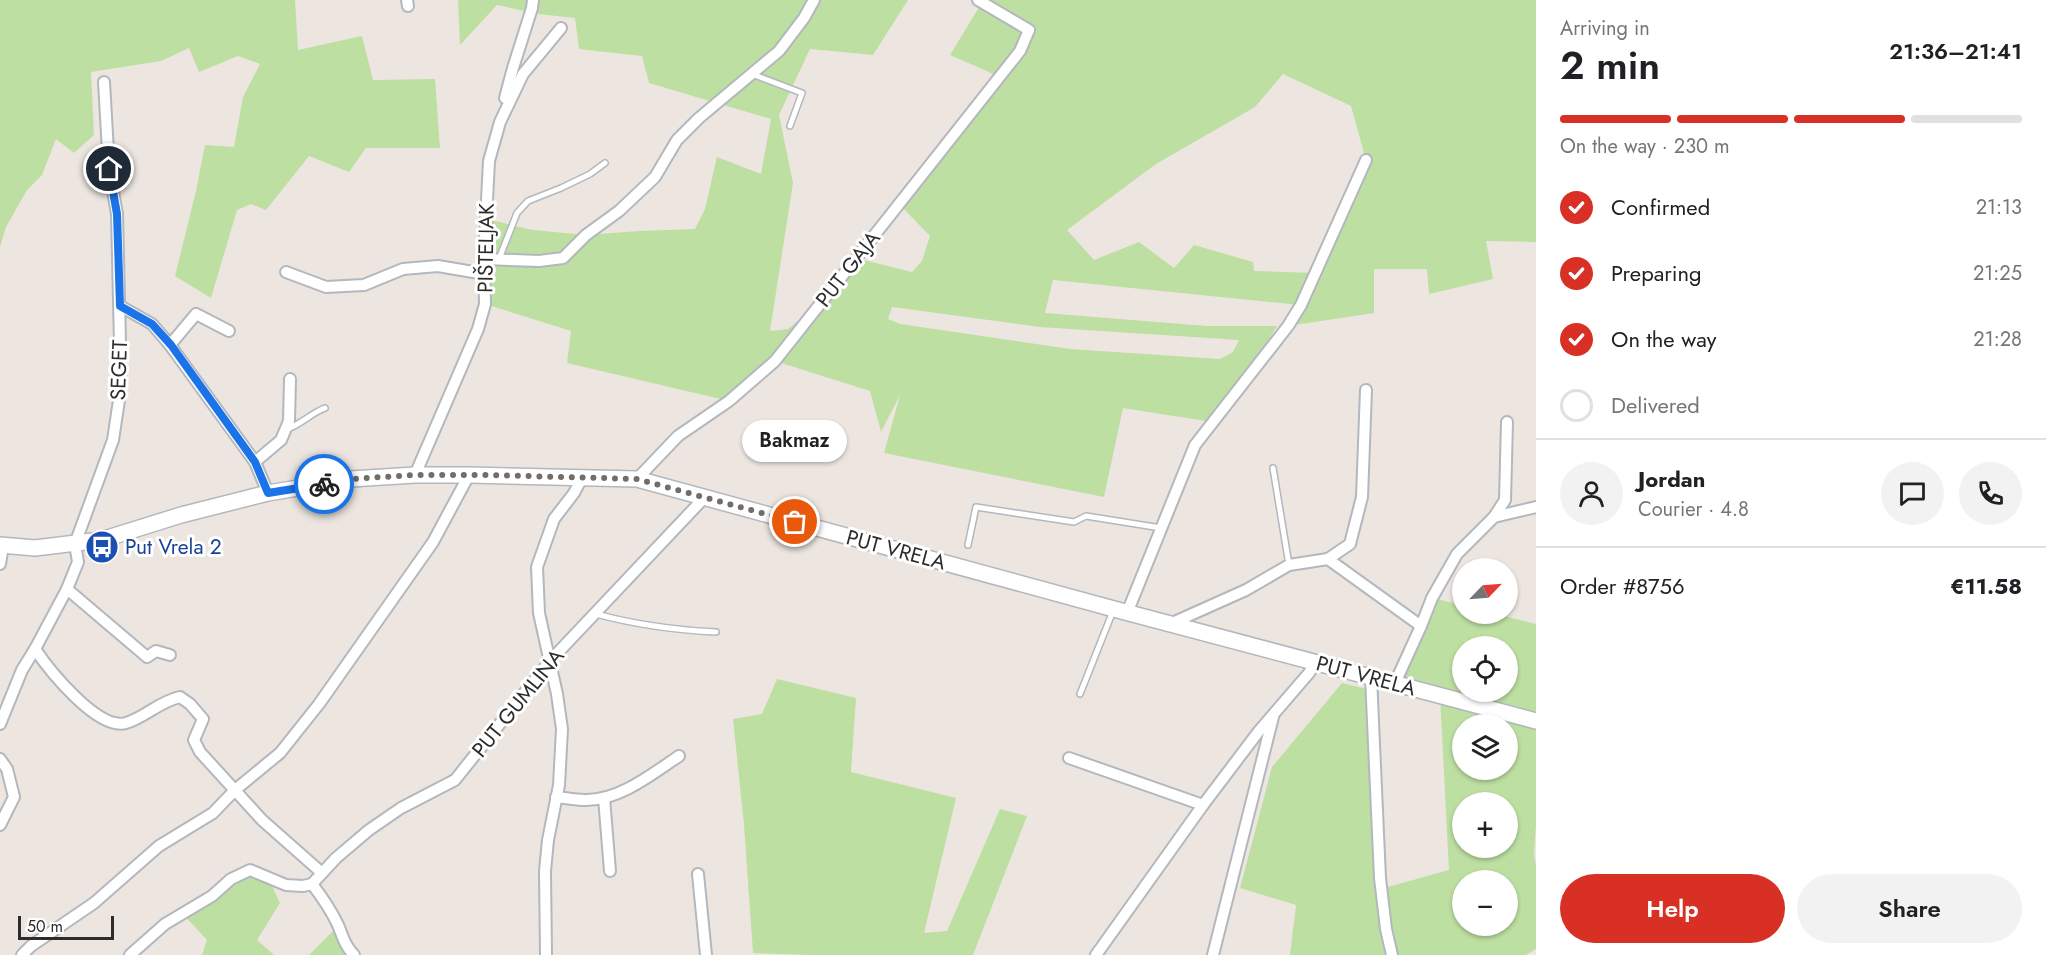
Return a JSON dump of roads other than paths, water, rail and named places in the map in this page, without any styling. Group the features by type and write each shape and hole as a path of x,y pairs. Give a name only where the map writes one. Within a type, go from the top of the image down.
{"main road":[{"name":"PUT VRELA","path":"1,545 35,549 101,540 181,515 268,493 351,479 415,475 637,479 1536,721"}],"street":[{"path":"500,122 513,69 532,8 532,0"},
{"path":"484,259 539,261 563,258 586,235 620,211 655,177 677,140 699,117 778,51 804,18 814,0"},
{"name":"PUT GAJA","path":"637,479 678,436 729,401 775,361 1020,51 1029,30 978,0"},
{"name":"PIŠTELJAK","path":"415,475 478,329 485,304 484,259 489,161 500,122 523,74 561,28"},
{"name":"SEGET","path":"0,724 22,670 36,649 78,562 75,544 114,441 121,387 120,306 117,214 109,169 104,82"},
{"path":"1121,611 1161,528 1195,445 1288,326 1301,305 1366,160"},
{"path":"286,272 326,287 364,285 403,269 438,266 485,274"},
{"path":"120,306 152,324 171,345 255,462 268,493"},
{"path":"171,345 196,314 229,331"},
{"path":"255,462 282,440 289,421 290,379"},
{"path":"1169,624 1246,590 1289,565 1328,559 1350,544 1362,497 1366,390"},
{"path":"1395,683 1432,598 1457,554 1494,517 1505,500 1507,422"},
{"path":"22,955 31,946 94,903 159,846 213,813 235,790 280,753 319,704 434,542 469,475"},
{"path":"546,955 545,872 556,797 562,729 539,613 537,567 554,519 574,494 582,478"},
{"name":"PUT GUMLINA","path":"312,884 336,858 361,837 401,808 455,780 549,662 704,498"},
{"path":"1494,517 1536,507"},
{"path":"0,564 1,545"},
{"path":"1328,559 1421,626"},
{"path":"67,588 147,657 156,651 170,655"},
{"path":"36,649 49,670 73,696 110,723 123,724 142,717 165,701 180,697 190,704 203,719 194,740 200,752 262,820 322,873"},
{"path":"1096,955 1259,730 1309,673 1315,663"},
{"path":"1371,677 1380,879 1386,929 1392,955"},
{"path":"1213,955 1274,714"},
{"path":"556,797 586,801 604,798 640,782 679,756"},
{"path":"1069,758 1203,805"},
{"path":"0,759 7,769 14,797 0,825"},
{"path":"604,798 610,871"},
{"path":"130,955 165,924 212,896 231,879 250,870 286,885 312,884 326,902 346,947 354,955"},
{"path":"698,874 706,955"}],"lane":[{"path":"752,74 802,93 790,126"},
{"path":"499,259 517,213 528,201 590,174 605,163"},
{"path":"286,429 299,425 312,412 325,408"},
{"path":"1273,468 1289,565"},
{"path":"968,545 975,507 1074,522 1086,516 1161,528"},
{"path":"1080,694 1121,611"},
{"path":"596,614 672,630 716,632"}],"place":[{"name":"Bakmaz","path":"795,522"},
{"name":"Put Vrela 2","path":"102,547"}]}
